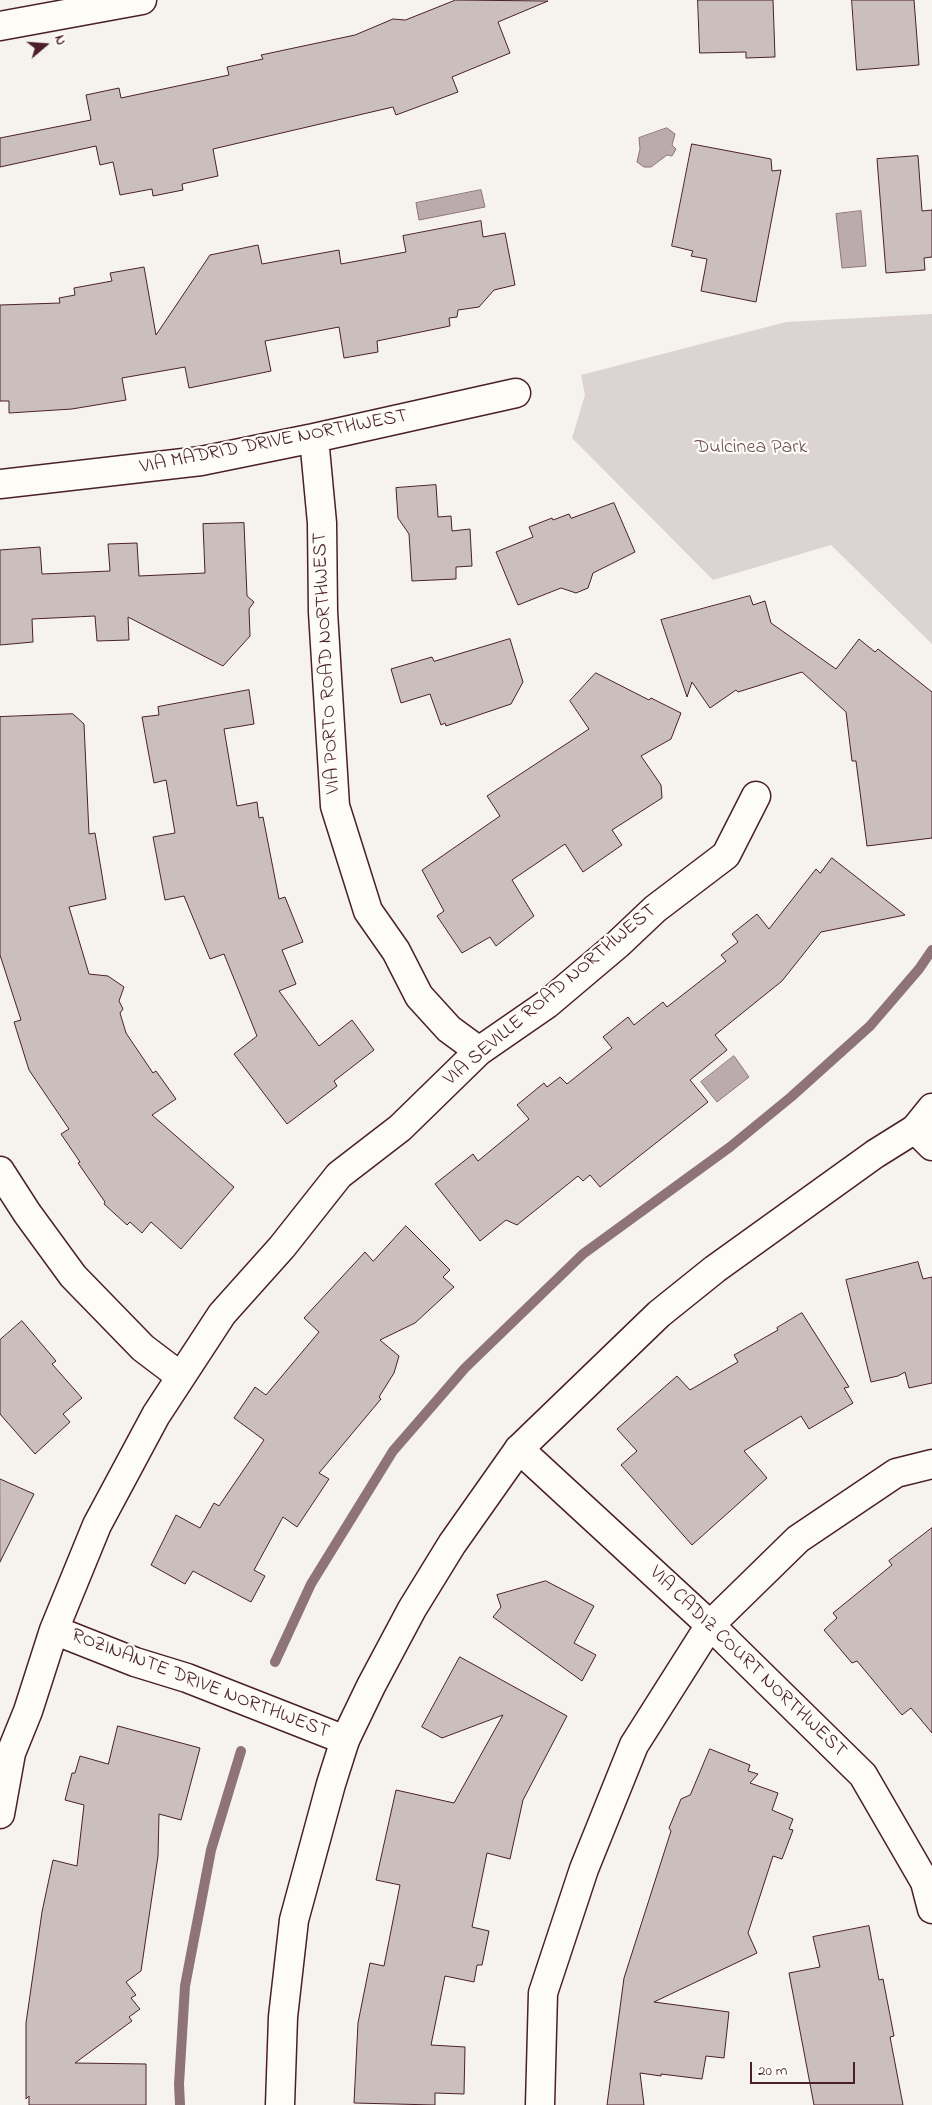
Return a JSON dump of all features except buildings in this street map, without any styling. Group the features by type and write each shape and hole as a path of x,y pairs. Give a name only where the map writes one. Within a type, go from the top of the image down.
{"street":[{"path":"0,26 142,0"},
{"name":"VIA MADRID DRIVE NORTHWEST","path":"0,484 201,461 516,393"},
{"name":"VIA PORTO ROAD NORTHWEST","path":"314,438 322,523 323,612 336,806 368,911 396,952 420,996 449,1029 479,1051"},
{"name":"VIA SEVILLE ROAD NORTHWEST","path":"1,1810 11,1753 28,1711 54,1630 97,1526 180,1376 222,1314 282,1247 339,1176 400,1128 479,1051 547,1004 618,944 655,909 726,855 756,796"},
{"path":"280,2105 283,2017 294,1920 330,1784 345,1740 412,1609 452,1544 519,1449 621,1349 673,1302 715,1269 859,1165 926,1128"},
{"path":"0,1171 27,1213 73,1276 143,1348 180,1376"},
{"name":"VIA CADIZ COURT NORTHWEST","path":"519,1449 710,1625 863,1775 925,1882 932,1909"},
{"path":"540,2105 543,1994 584,1869 634,1745 710,1625 798,1540 896,1473 932,1464"},
{"name":"ROZINANTE DRIVE NORTHWEST","path":"54,1630 135,1662 187,1678 345,1740"}],"green space":[{"name":"Dulcinea Park","path":"932,314 932,644 831,545 713,580 572,438 585,395 581,375 786,322"}],"shaded area":[{"path":"667,128 675,134 672,145 676,149 672,156 667,155 651,167 644,167 637,162 640,149 639,138"},
{"path":"481,190 485,207 419,220 416,203"},
{"path":"861,211 866,266 842,268 836,214"},
{"path":"734,1056 749,1077 717,1102 701,1082"}],"waterway":[{"path":"275,1662 311,1584 393,1451 465,1368 583,1254 730,1147 791,1097 870,1026 919,969 932,950"},
{"path":"180,2105 179,2084 185,1986 211,1850 241,1751"}]}
